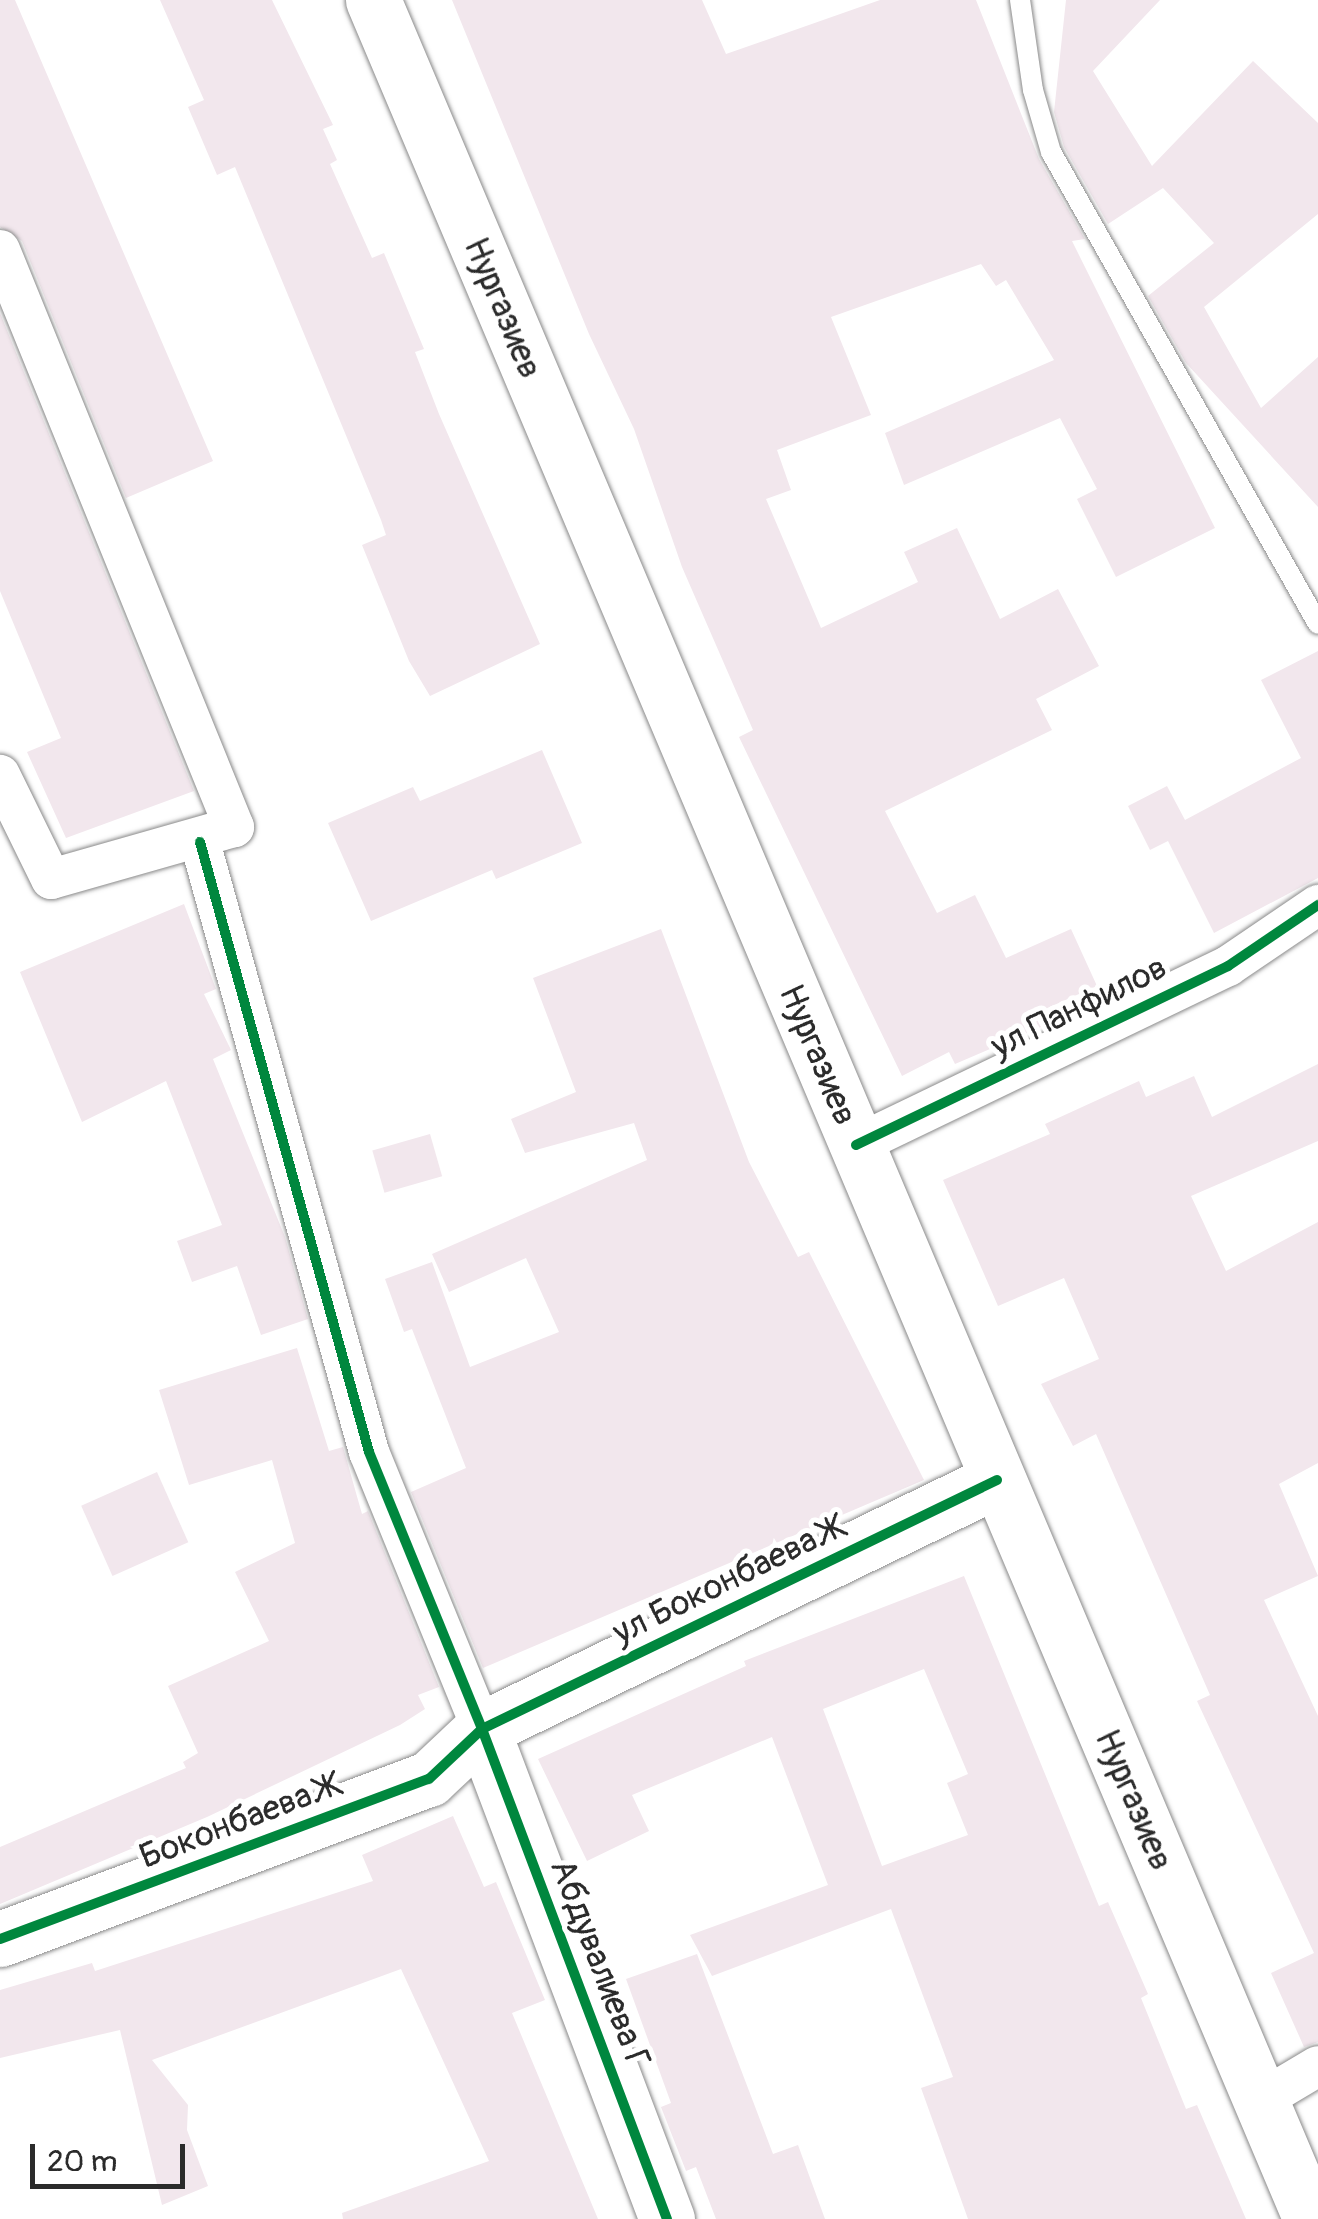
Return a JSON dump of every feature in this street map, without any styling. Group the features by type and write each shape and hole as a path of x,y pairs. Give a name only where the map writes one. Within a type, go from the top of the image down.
{"main road":[{"name":"Нургазиев","path":"373,0 1311,2219"},
{"name":"ул Боконбаева.Ж","path":"482,1729 997,1480"},
{"name":"Боконбаева.Ж","path":"0,1939 428,1779 482,1729"},
{"name":"Абдувалиева Г","path":"482,1729 666,2219"}],"street":[{"path":"0,250 234,827 200,842 52,879 0,775"},
{"path":"200,842 369,1452 482,1729"},
{"name":"ул Панфилов","path":"856,1145 1228,966 1318,905"},
{"path":"1261,2100 1318,2066"}],"lane":[{"path":"1020,0 1032,90 1050,152 1318,624"}],"building":[{"path":"0,0 15,0 213,461 126,498 22,241 0,227"},
{"path":"160,0 272,0 333,125 323,129 337,160 330,164 372,258 384,253 424,349 415,352 439,414 540,644 430,696 409,661 362,545 386,535 381,520 235,167 217,175 188,107 204,100"},
{"path":"452,0 702,0 726,54 880,0 976,0 1039,159 1085,239 1072,241 1215,528 1116,577 1077,499 1097,489 1060,418 904,485 885,433 1054,360 1006,280 996,286 981,264 831,317 871,415 777,450 791,490 766,499 821,628 918,582 904,552 957,528 1000,619 1058,589 1099,666 1036,699 1052,730 885,811 937,913 975,895 1006,958 1071,929 1097,986 1034,1014 1041,1027 955,1064 949,1052 902,1076 739,737 753,730 682,567 634,429 589,334"},
{"path":"1066,0 1160,0 1093,71 1152,166 1253,61 1318,123 1318,214 1204,307 1261,408 1318,357 1318,507 1186,363 1148,296 1214,243 1163,188 1108,224 1064,147 1054,112"},
{"path":"0,313 194,791 66,838 27,752 61,738 0,591"},
{"path":"1318,651 1318,878 1214,933 1168,841 1150,850 1128,806 1167,786 1185,820 1301,758 1261,680"},
{"path":"542,750 582,843 496,879 492,870 371,921 328,823 413,787 420,801"},
{"path":"184,904 216,989 204,994 231,1050 213,1059 285,1237 308,1319 261,1335 237,1266 192,1282 177,1241 222,1225 166,1081 82,1122 20,972"},
{"path":"661,929 749,1162 798,1257 809,1252 924,1480 483,1668 411,1492 466,1468 412,1329 404,1332 385,1279 432,1262 470,1367 559,1332 526,1258 449,1292 432,1254 647,1160 634,1123 525,1153 511,1119 576,1092 533,978"},
{"path":"1318,1064 1318,1141 1191,1196 1226,1271 1318,1222 1318,1463 1279,1484 1318,1576 1264,1600 1318,1716 1318,2042 1304,2047 1271,1973 1314,1953 1197,1701 1210,1695 1096,1434 1073,1446 1041,1384 1099,1359 1064,1278 998,1306 943,1180 1050,1134 1045,1124 1139,1081 1146,1097 1194,1076 1212,1117"},
{"path":"430,1134 442,1176 384,1193 372,1151"},
{"path":"297,1348 329,1451 343,1447 362,1514 368,1511 439,1687 418,1695 425,1709 400,1725 207,1817 0,1904 0,1847 186,1768 183,1762 198,1753 168,1686 269,1641 235,1572 295,1543 272,1460 189,1485 159,1390"},
{"path":"157,1472 188,1542 112,1576 81,1506"},
{"path":"964,1576 1099,1906 1108,1902 1148,1994 1141,1998 1186,2109 1197,2105 1246,2219 968,2219 921,2088 953,2077 891,1909 712,1976 690,1935 828,1885 772,1737 632,1795 649,1831 587,1861 538,1759 746,1666 744,1661","holes":["924,1669 968,1774 947,1783 968,1835 882,1866 823,1709"]},
{"path":"453,1816 484,1887 496,1882 545,2000 512,2013 598,2219 343,2219 342,2213 489,2161 401,1969 152,2060 188,2105 187,2130 208,2186 162,2205 120,2030 0,2058 0,1990 92,1963 95,1971 373,1881 362,1855"},
{"path":"697,1954 773,2154 798,2145 825,2219 716,2219 696,2167 686,2171 661,2107 671,2103 626,1979"}],"cycle path":[{"path":"200,842 369,1452 482,1729 667,2219"},
{"path":"856,1145 1228,966 1318,905"},
{"path":"0,1939 429,1779 482,1729 997,1480"}]}
